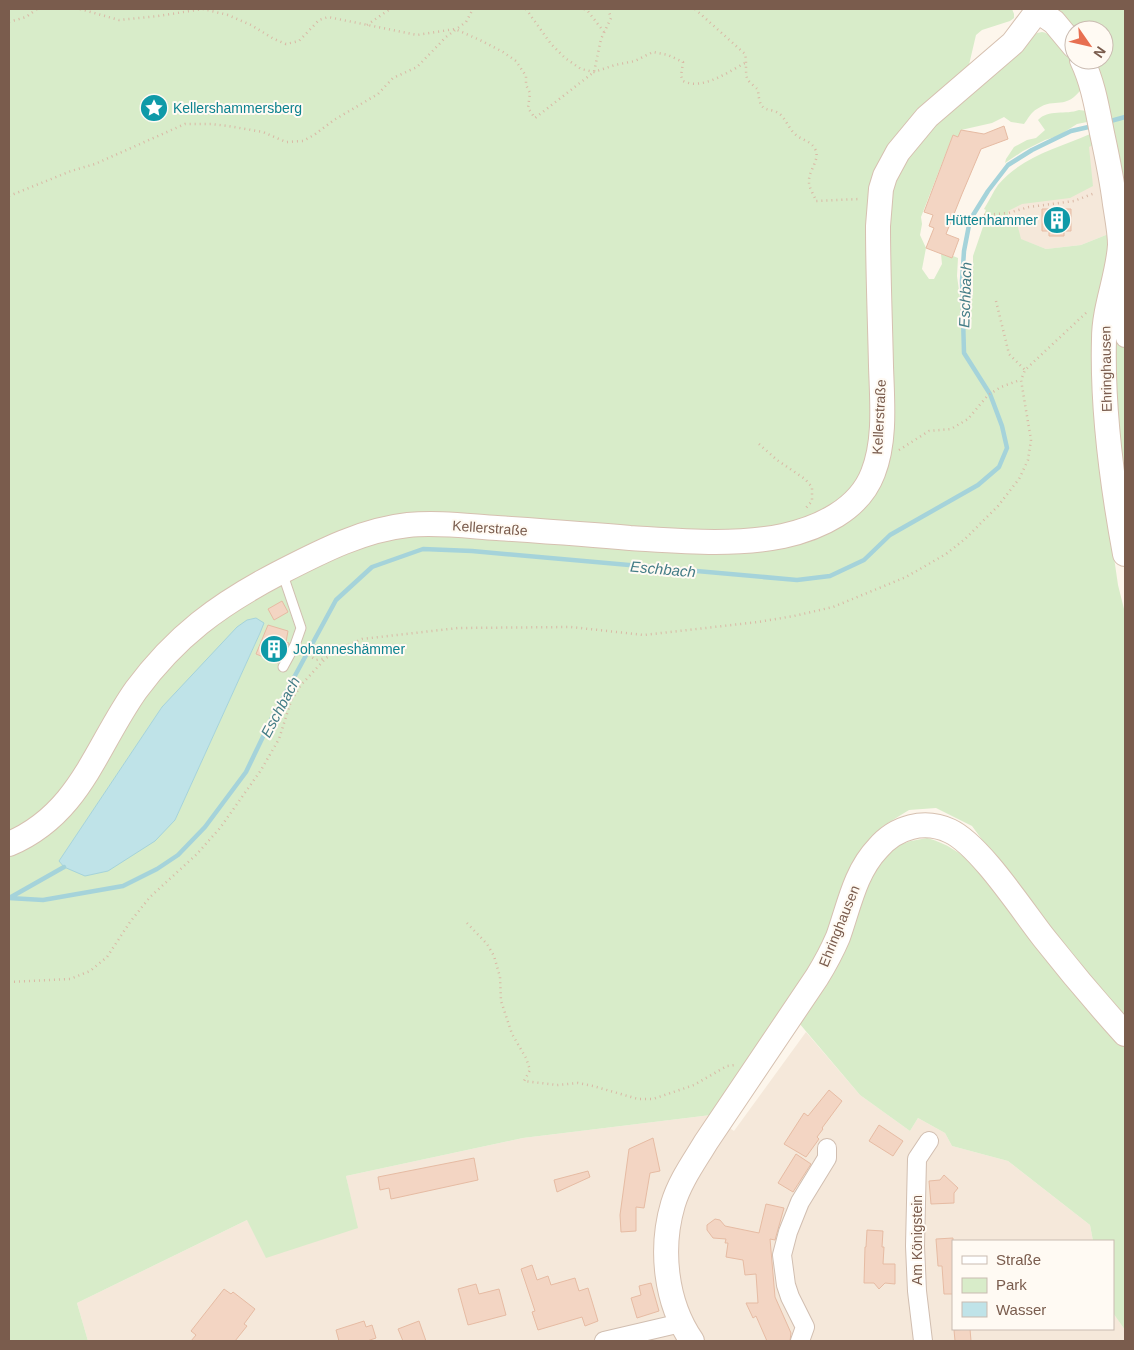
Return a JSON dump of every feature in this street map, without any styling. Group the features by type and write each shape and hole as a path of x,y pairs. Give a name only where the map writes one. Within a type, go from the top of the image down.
{"main road":[{"path":"1037,10 1054,22 1064,34"},
{"name":"Kellerstraße","path":"9,844 41,827 65,804 78,786 123,710 149,674 173,646 200,621 220,607 282,572 364,535 407,525 462,525 672,541 717,541 782,536 817,525 839,514 854,503 869,484 876,465 881,439 882,395 878,246 879,203 883,182 890,164 918,127 949,97 1013,43 1037,10"},
{"name":"Ehringhausen","path":"1086,70 1101,125 1113,188 1120,246 1106,313 1104,337 1105,398 1112,468 1125,554"},
{"name":"Ehringhausen","path":"686,1332 671,1291 667,1263 669,1224 673,1204 690,1167 803,1000 825,964 838,936 856,883 867,862 878,847 895,834 910,827 931,825 950,831 970,845 1062,961 1125,1034"}],"street":[{"path":"1112,289 1121,293 1125,338"},
{"name":"Am Königstein","path":"923,1341 917,1292 915,1246 917,1159 929,1141"},
{"path":"800,1341 805,1327 786,1285 782,1255 794,1214 827,1158 828,1148"},
{"path":"604,1341 686,1332"}],"lane":[{"path":"282,572 301,628 295,645 283,667"}],"path":[{"path":"9,22 26,17 37,9"},
{"path":"80,9 120,20 203,9 228,15 286,44 299,40 319,20 328,17 417,35 455,29 503,52 516,62 526,76 526,85 530,93 528,108 535,118 594,72 635,61 654,52 660,52 683,62 681,76 683,81 695,84 705,83 747,62"},
{"path":"367,25 390,9"},
{"path":"9,196 71,171 95,164 185,124 228,126 262,132 286,142 304,141 334,120 378,94 393,78 417,67 455,29 466,22 473,9"},
{"path":"526,9 551,44 565,58 581,69 594,72"},
{"path":"584,9 587,10 604,32"},
{"path":"594,72 601,38 612,18 608,9"},
{"path":"694,9 745,54 748,80 758,90 758,100 761,106 781,116 797,135 811,144 816,150 816,159 809,177 809,185 816,201 848,199 879,203"},
{"path":"984,215 1008,213 1030,207 1074,200 1113,188"},
{"path":"996,301 1009,354 1025,370"},
{"path":"9,982 70,979 90,971 107,957 130,922 150,897 197,854 220,828 242,799 279,739 291,701 301,685 326,658 344,647 362,639 458,628 571,627 644,635 794,616 833,607 868,594 906,577 946,554 998,506 1025,469 1031,449 1031,440 1021,380 1025,370 1089,310"},
{"path":"893,454 929,430 951,429 968,419 988,395 1021,380"},
{"path":"759,444 777,460 806,479 812,487 812,501 804,510"},
{"path":"295,645 316,660 326,658"},
{"path":"467,923 488,944 494,956 500,977 501,1001 512,1034 526,1058 530,1070 524,1081 557,1085 578,1083 638,1099 653,1100 694,1085 727,1066 759,1065"}],"shaded area":[{"path":"1097,145 1111,233 1081,245 1046,249 1020,239 1016,219 984,224 982,220 986,210 1089,146"},
{"path":"806,1032 860,1095 910,1131 918,1118 945,1133 952,1146 1008,1161 1090,1225 1093,1240 952,1240 952,1330 1114,1330 1114,1314 1125,1330 1125,1341 88,1341 77,1303 247,1220 357,1228 346,1176 523,1138 711,1115 734,1131"}],"green space":[{"path":"9,9 1012,9 1014,18 982,30 976,35 968,69 884,162 875,433 859,486 806,522 736,533 422,518 206,608 66,791 9,836"},
{"path":"1051,9 1125,9 1125,195 1093,70 1114,70 1114,20 1064,21"},
{"path":"1042,32 1052,37 1064,49 1064,70 1078,70 1083,87 1077,95 1066,102 1044,105 1035,110 1024,124 1011,122 1004,117 992,123 961,130 958,137 953,135 921,217 920,235 926,248 922,269 929,279 934,279 942,264 941,254 958,258 957,276 960,298 973,295 973,256 984,224 1016,219 1021,239 1046,249 1081,245 1111,233 1109,523 1118,585 1125,613 1125,1019 1067,955 972,826 936,808 909,810 883,826 865,844 850,869 830,928 808,976 711,1115 523,1138 346,1176 358,1228 266,1258 247,1220 77,1303 88,1341 9,1341 9,854 168,664 230,611 358,545 406,534 738,549 868,497 886,200 911,145 1037,33","holes":["260,633 175,820 64,867 59,861 162,707 196,672"]},
{"path":"1087,111 1087,122 1077,124 1058,136 1023,151 1005,163 1014,147 1027,140 1036,138 1045,130 1038,120 1042,117 1052,113"},
{"path":"1090,134 1093,145 1089,147 1093,186 1070,198 1022,204 1008,211 1008,215 982,220 986,210 984,209 998,185 1007,175 1041,154"},
{"path":"1125,259 1125,481 1116,418 1113,332"},
{"path":"927,838 941,843 953,849 976,867 1093,1014 1125,1047 1125,1330 1114,1314 1114,1240 1093,1240 1090,1225 1008,1161 952,1146 945,1133 918,1118 910,1131 860,1095 799,1023 863,890 884,855 896,846"}],"water":[{"path":"256,618 264,623 260,633 175,820 155,841 108,871 85,876 64,867 59,861 162,707 237,627 247,620"}],"building":[{"path":"1004,126 1008,139 981,149 946,234 959,239 952,258 926,248 934,228 929,226 933,215 924,212 953,135 958,137 961,130 984,134"},
{"name":"Hüttenhammer","path":"1042,209 1071,209 1071,231 1064,231 1064,236 1049,236 1049,231 1042,231"},
{"path":"282,601 288,612 274,620 268,609"},
{"name":"Johanneshämmer","path":"268,625 288,631 286,642 289,643 278,663 256,654"},
{"path":"829,1090 842,1101 822,1128 817,1137 819,1139 806,1157 784,1144 804,1113 808,1116"},
{"path":"879,1125 903,1141 893,1156 869,1141"},
{"path":"653,1138 660,1171 650,1173 644,1208 636,1207 636,1231 621,1232 620,1215 629,1149"},
{"path":"796,1154 811,1164 793,1192 778,1183"},
{"path":"474,1158 478,1180 391,1199 389,1188 380,1190 378,1177"},
{"path":"588,1171 590,1177 557,1192 554,1180"},
{"path":"944,1175 958,1188 954,1193 954,1203 931,1204 929,1181 940,1180"},
{"path":"766,1204 784,1208 775,1240 770,1239 775,1297 791,1333 790,1341 767,1341 756,1316 753,1318 746,1303 758,1303 756,1274 745,1275 743,1260 726,1257 728,1243 725,1243 726,1239 713,1238 707,1230 707,1225 715,1219 720,1220 725,1226 759,1233"},
{"path":"867,1230 883,1231 883,1264 895,1264 895,1284 885,1283 879,1289 874,1283 864,1283"},
{"path":"953,1238 952,1294 944,1294 942,1266 938,1266 936,1239"},
{"path":"532,1265 537,1280 548,1276 551,1285 575,1278 579,1291 588,1288 598,1321 585,1326 582,1317 538,1330 532,1312 535,1311 521,1269"},
{"path":"651,1283 659,1311 637,1318 631,1298 641,1295 639,1286"},
{"path":"476,1284 479,1294 499,1289 506,1315 468,1325 458,1289"},
{"path":"224,1289 231,1294 233,1292 255,1309 244,1324 247,1326 235,1341 191,1341 196,1335 191,1331"},
{"path":"364,1321 366,1327 372,1325 376,1338 367,1341 339,1341 336,1330"},
{"path":"419,1321 426,1341 403,1341 398,1329"},
{"path":"954,1330 970,1330 971,1341 955,1341"}],"waterway":[{"name":"Eschbach","path":"1107,122 1125,117"},
{"name":"Eschbach","path":"9,898 43,900 123,886 157,869 178,855 205,827 246,772 272,718 336,600 372,567 423,549 472,551 797,580 830,576 864,560 890,535 978,485 999,467 1007,448 1002,426 990,394 964,353 962,281 964,251 970,220 988,191 1008,165 1032,150 1071,131 1093,126"},
{"path":"11,897 64,867"}],"place":[{"name":"Kellershammersberg","path":"154,108"},
{"name":"Hüttenhammer","path":"1057,220"},
{"name":"Johanneshämmer","path":"274,649"}]}
